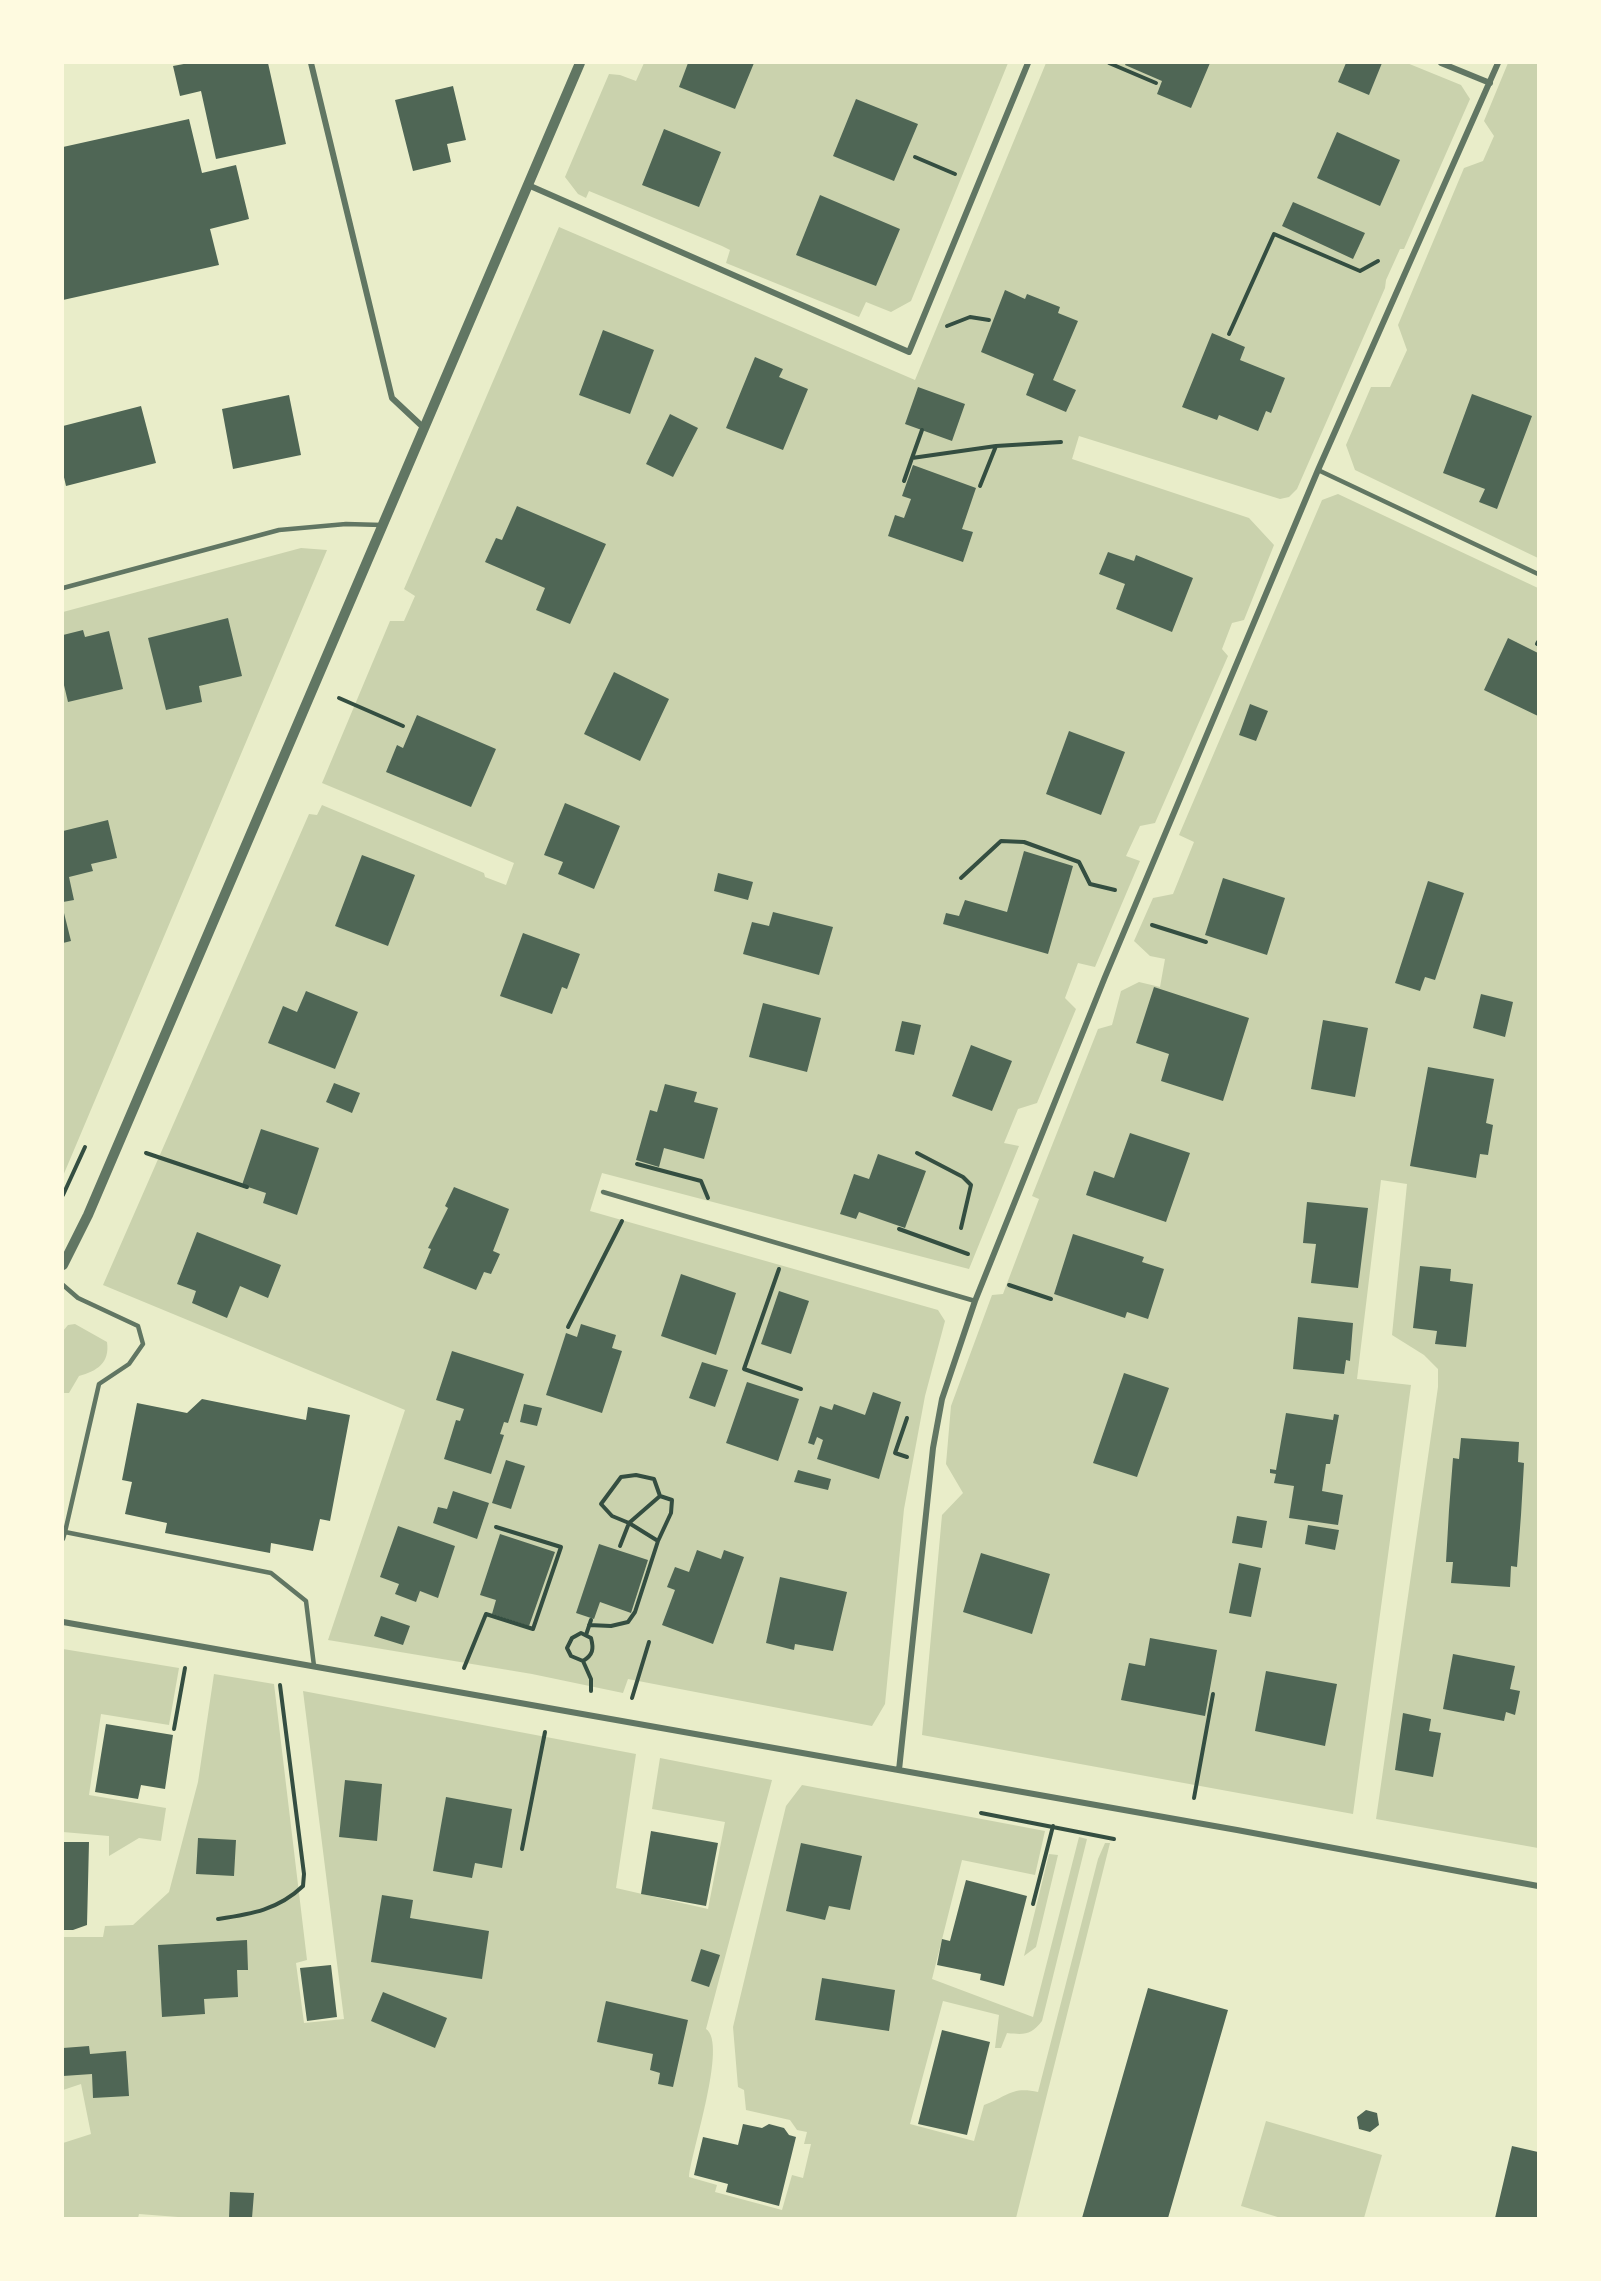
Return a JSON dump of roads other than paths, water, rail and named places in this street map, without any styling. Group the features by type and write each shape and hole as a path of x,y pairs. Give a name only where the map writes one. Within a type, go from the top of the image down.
{"street":[{"path":"311,63 392,398 424,429"},
{"path":"63,1265 88,1215 580,63"},
{"path":"528,185 909,352 1028,63"},
{"path":"1441,63 1490,83"},
{"path":"899,1770 933,1448 942,1399 975,1301 1139,896 1318,470 1498,63"},
{"path":"63,1622 1538,1886"}],"lane":[{"path":"1318,470 1538,574"},
{"path":"63,588 279,530 346,524 384,525"},
{"path":"603,1192 975,1301"},
{"path":"63,1285 78,1298 138,1326 143,1344 129,1364 99,1384 63,1539"},
{"path":"65,1532 271,1572 306,1601 314,1666"}]}
